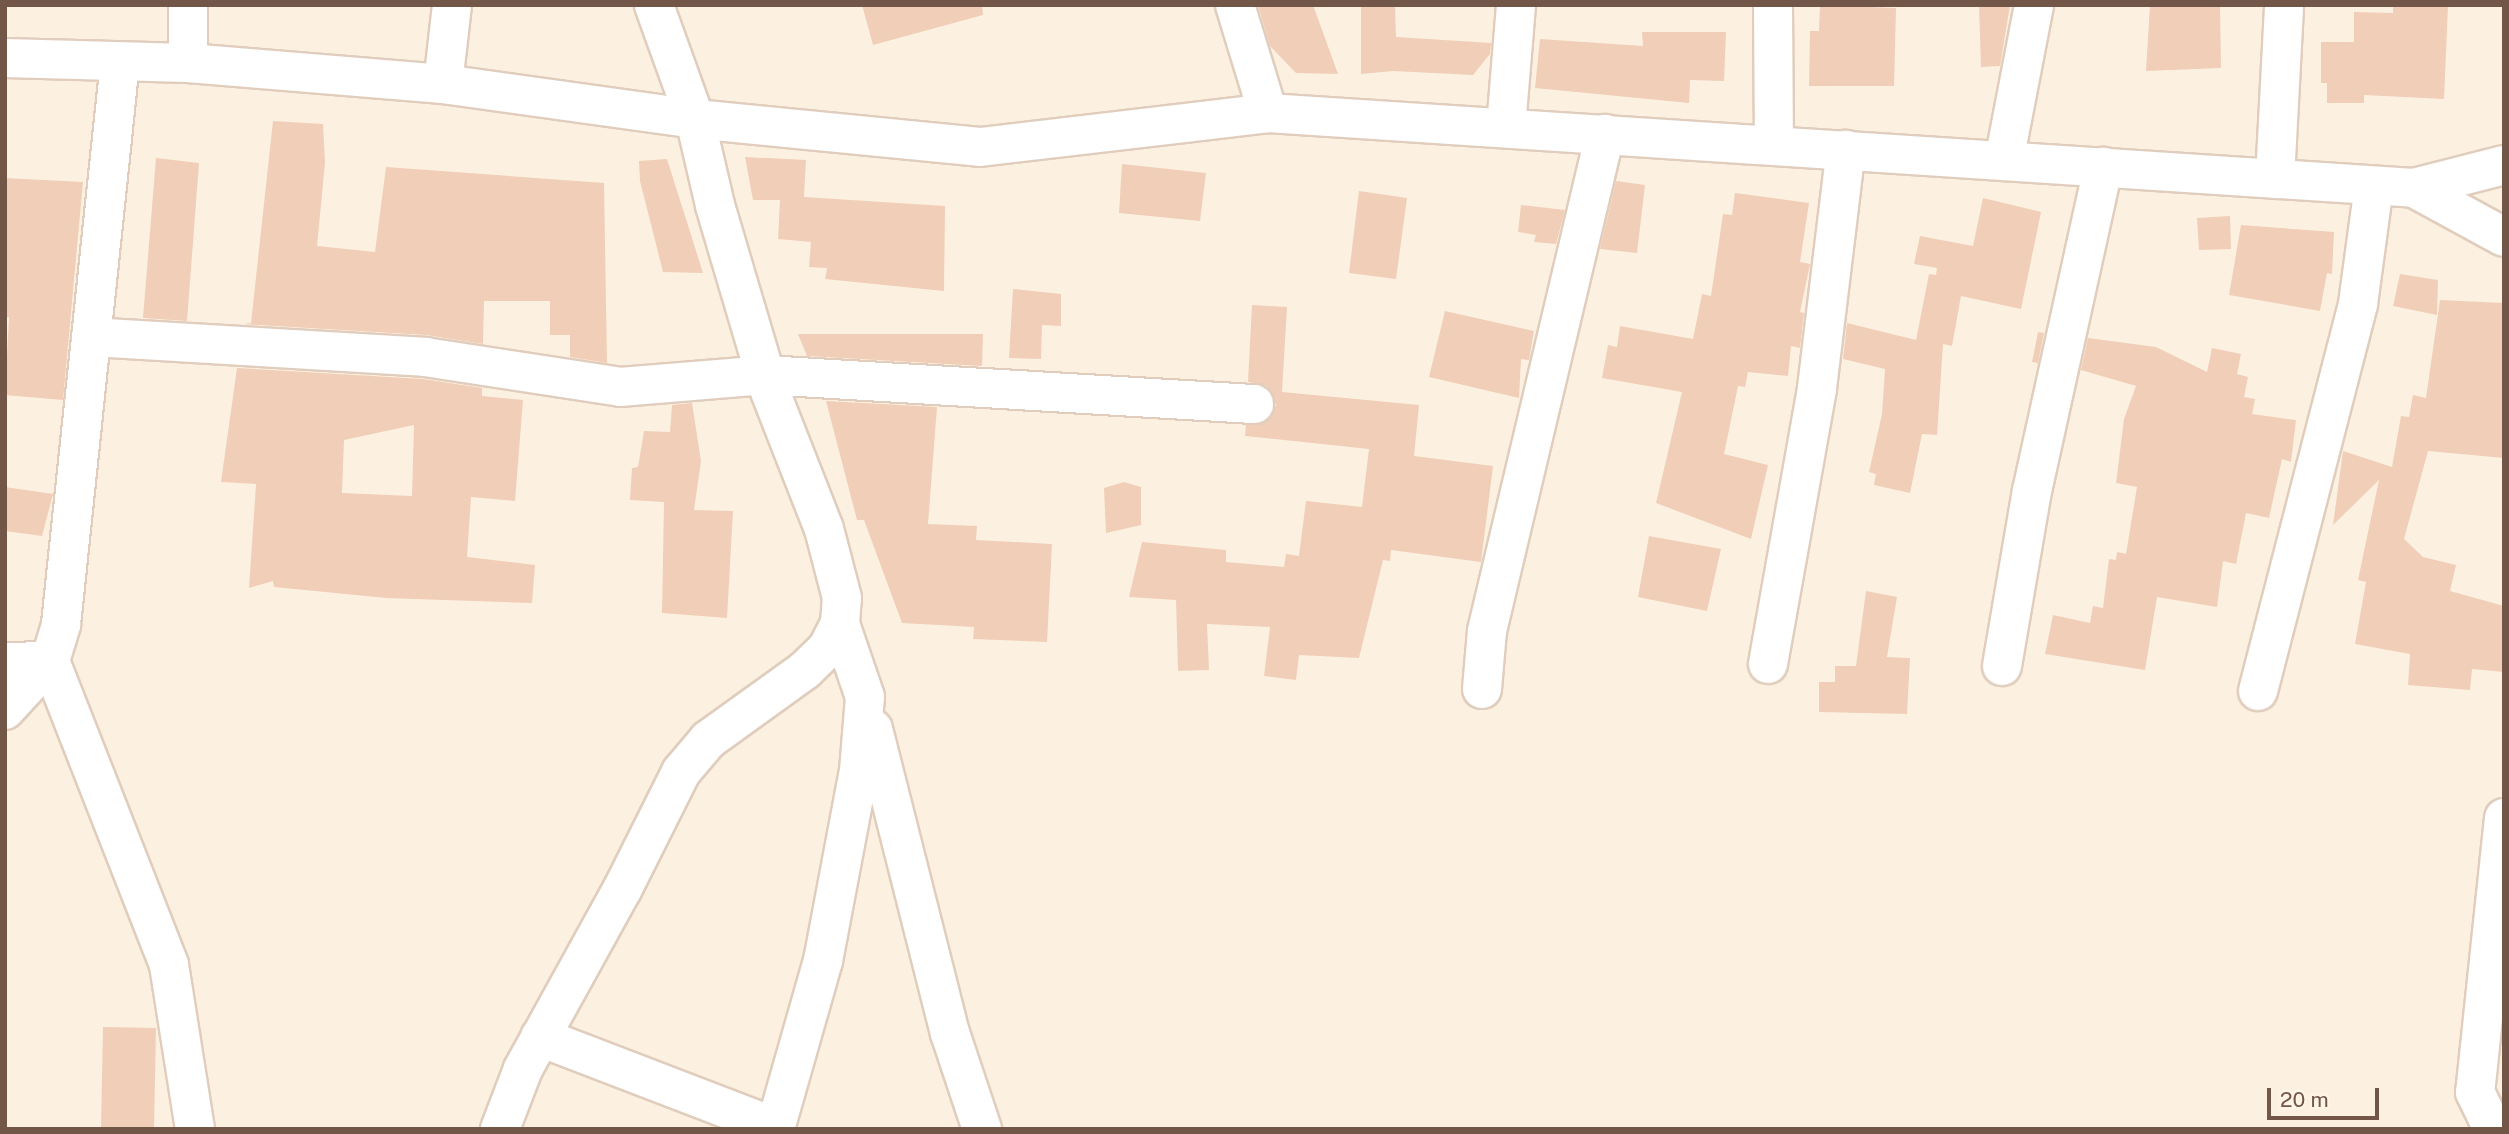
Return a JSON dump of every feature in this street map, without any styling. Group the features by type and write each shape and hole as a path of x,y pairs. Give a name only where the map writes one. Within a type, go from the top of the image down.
{"street":[{"path":"188,5 188,63"},
{"path":"443,84 452,5"},
{"path":"500,1129 540,1037 681,772 708,740 805,670 827,649 840,624 842,598 824,529 765,375 715,205 695,119 654,5"},
{"path":"1235,5 1268,113"},
{"path":"1506,127 1516,5"},
{"path":"1773,5 1774,145"},
{"path":"2004,161 2034,5"},
{"path":"2275,179 2284,5"},
{"path":"5,58 188,63 443,84 695,119 980,147 1268,113 2414,188 2504,165"},
{"path":"5,710 50,661 61,624 120,62"},
{"path":"1482,688 1487,631 1605,134"},
{"path":"1768,664 1817,388 1846,150"},
{"path":"2002,666 2032,491 2103,167"},
{"path":"2258,691 2358,304 2374,186"},
{"path":"2414,188 2504,237"},
{"path":"91,337 425,357 620,387 765,375 1254,404"},
{"path":"840,624 865,697 950,1033 982,1129"},
{"path":"5,662 50,661"},
{"path":"50,661 169,965 195,1129"},
{"path":"540,1037 775,1128 823,961 859,771 865,697"},
{"path":"2504,818 2475,1092 2488,1119 2504,1128"}],"building":[{"path":"862,5 982,5 983,15 873,45"},
{"path":"1258,5 1313,5 1338,74 1296,73 1270,46"},
{"path":"1361,5 1395,5 1396,37 1491,43 1490,54 1473,75 1393,71 1361,74"},
{"path":"1820,5 1896,8 1894,86 1809,86 1810,31 1819,31"},
{"path":"1979,5 2010,5 2000,66 1981,67"},
{"path":"2150,5 2220,5 2221,68 2146,71"},
{"path":"2393,5 2448,5 2444,99 2364,95 2364,103 2327,103 2327,83 2321,83 2321,42 2354,42 2354,12 2393,13"},
{"path":"1642,32 1726,32 1724,81 1690,80 1689,103 1535,88 1540,39 1643,46"},
{"path":"273,121 323,124 325,163 317,246 375,252 386,167 604,183 607,363 570,357 570,335 550,335 550,301 484,301 483,344 426,335 243,324 251,323"},
{"path":"745,157 806,160 804,197 945,206 944,291 825,279 827,268 809,267 811,242 778,239 780,200 753,200"},
{"path":"156,158 199,163 187,321 143,318"},
{"path":"667,159 703,273 663,272 640,181 639,161"},
{"path":"1122,164 1206,173 1200,221 1119,213"},
{"path":"5,178 83,182 63,400 5,395 9,317 5,317"},
{"path":"1616,181 1645,185 1637,253 1600,249"},
{"path":"1359,191 1407,198 1396,279 1349,273"},
{"path":"1735,193 1809,203 1800,262 1810,264 1800,312 1804,313 1800,348 1791,346 1788,376 1748,372 1745,387 1738,386 1724,454 1768,465 1751,539 1656,503 1682,392 1602,378 1608,345 1617,347 1620,326 1693,339 1702,294 1711,296 1723,214 1732,215"},
{"path":"1983,198 2041,212 2021,309 1961,296 1952,346 1943,344 1937,435 1922,434 1910,493 1874,485 1876,474 1869,472 1882,414 1885,369 1843,359 1847,323 1916,340 1929,274 1936,275 1937,268 1914,264 1920,236 1973,246"},
{"path":"1521,205 1565,210 1556,244 1534,242 1536,235 1518,232"},
{"path":"2230,216 2231,249 2199,250 2197,218"},
{"path":"2241,225 2334,232 2332,274 2327,273 2320,311 2229,295"},
{"path":"2400,274 2438,280 2437,315 2393,306"},
{"path":"1013,289 1061,294 1061,326 1042,325 1041,359 1009,358"},
{"path":"2440,300 2504,303 2504,458 2428,451 2404,539 2423,557 2456,565 2450,591 2504,606 2504,672 2472,669 2470,690 2408,685 2410,654 2355,644 2366,582 2358,580 2379,480 2333,525 2343,451 2392,467 2401,416 2409,417 2413,395 2426,398"},
{"path":"1252,305 1287,307 1282,392 1419,405 1414,456 1493,466 1481,562 1391,550 1390,561 1383,560 1359,658 1299,655 1296,680 1264,676 1270,627 1207,624 1209,670 1178,671 1176,600 1129,597 1142,542 1226,550 1226,562 1284,567 1286,554 1299,556 1306,501 1362,507 1369,449 1245,436 1246,425 1264,423 1276,405 1267,386 1248,382"},
{"path":"1445,311 1534,331 1529,360 1521,359 1519,398 1429,377"},
{"path":"2038,332 2044,333 2038,363 2032,362"},
{"path":"798,334 983,334 982,366 807,356"},
{"path":"2088,338 2156,347 2207,372 2212,348 2241,354 2237,374 2248,377 2244,397 2255,399 2252,414 2296,420 2291,462 2282,459 2269,518 2246,513 2236,564 2223,561 2217,607 2157,597 2145,670 2045,654 2053,615 2090,623 2093,606 2103,608 2109,559 2116,560 2117,552 2126,554 2137,487 2116,483 2124,419 2136,386 2081,370"},
{"path":"237,368 423,379 482,388 482,396 523,400 515,501 471,497 467,557 535,565 532,603 386,598 274,587 273,581 249,588 256,484 221,482","holes":["414,425 412,496 342,493 344,440"]},
{"path":"826,401 937,407 928,524 977,526 976,540 1052,544 1047,642 973,639 974,627 902,623 864,520 857,520"},
{"path":"692,403 701,461 694,510 733,511 727,618 662,613 664,502 630,500 632,468 638,467 644,431 670,432 672,405"},
{"path":"1124,482 1141,487 1141,525 1106,533 1104,488"},
{"path":"5,487 53,494 42,536 5,531"},
{"path":"1649,536 1721,549 1707,611 1638,597"},
{"path":"1866,591 1897,597 1887,657 1910,658 1907,714 1819,712 1819,682 1835,682 1835,666 1856,666"},
{"path":"103,1027 156,1028 154,1129 101,1129"}]}
